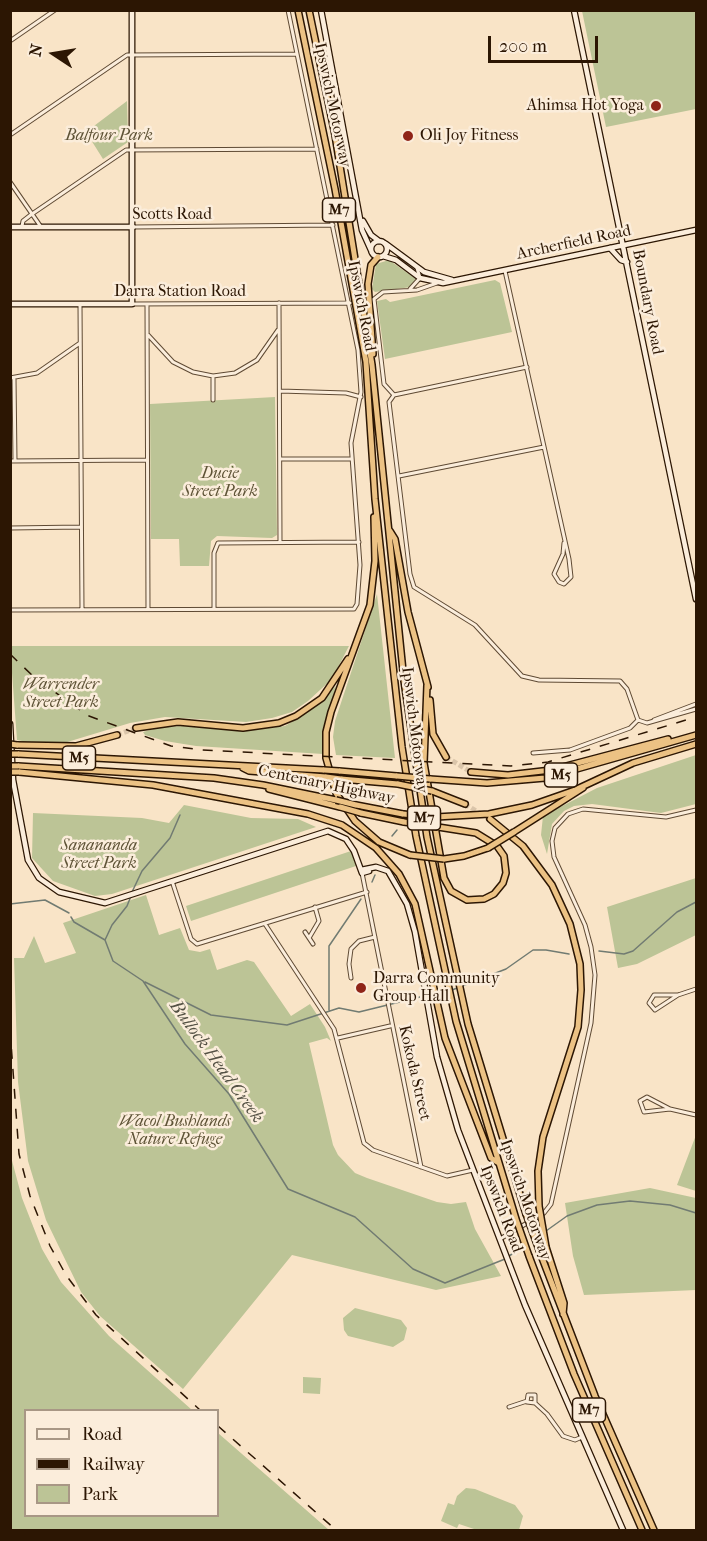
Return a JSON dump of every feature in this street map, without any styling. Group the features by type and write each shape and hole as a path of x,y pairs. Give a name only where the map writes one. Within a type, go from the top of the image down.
{"highway":[{"name":"Ipswich Motorway","path":"298,10 363,341 368,380 375,499 405,767 422,868 447,984 498,1162 529,1256 574,1374 642,1530"},
{"name":"Ipswich Motorway","path":"309,10 335,135 372,365 404,681 420,794 461,996 488,1095 539,1250 563,1316 654,1530"},
{"path":"372,365 368,284 371,265 381,257"},
{"path":"375,499 373,505 375,547 373,584 366,618 327,725 326,758 331,781 343,805 360,827 379,842 410,855 444,859 464,856 488,848 578,792 586,784"},
{"path":"389,530 395,539 408,612 427,685 431,728 446,757"},
{"path":"136,728 178,722 243,728 279,723 296,716 322,698 354,653"},
{"path":"263,784 269,789 361,813 405,822 438,826 476,833 497,846 504,856 506,873 503,883 494,894 478,900 467,900 456,895 446,883 424,763 427,685"},
{"path":"14,745 76,746 117,735"},
{"name":"Centenary Highway","path":"10,754 324,770 499,783 545,778 696,735"},
{"path":"471,772 508,775 551,770 679,736 687,737"},
{"name":"Centenary Highway","path":"10,766 18,769 200,777 263,784 403,814 436,817 506,811 548,800 633,763 696,744"},
{"path":"242,767 249,771 398,784 432,791 465,804"},
{"path":"10,772 18,769 153,785 308,814 342,825 375,848 406,884 421,922 435,1005 449,1052 491,1158 498,1162"},
{"path":"490,819 523,846 552,885 570,924 580,964 581,990 578,1027 543,1137 538,1171 539,1206 546,1246 564,1303 563,1316"}],"street":[{"path":"10,41 55,10"},
{"path":"132,10 132,304"},
{"name":"Ipswich Road","path":"214,609 354,609 357,604 360,579 359,542 352,432 361,397 358,350 288,10"},
{"name":"Ipswich Road","path":"321,10 364,238 371,250"},
{"name":"Boundary Road","path":"574,10 696,599"},
{"path":"10,135 127,55 297,54"},
{"path":"22,227 22,221 122,152 133,149 317,148"},
{"path":"10,182 41,227"},
{"name":"Ipswich Road","path":"361,219 371,235 379,240"},
{"name":"Scotts Road","path":"10,227 333,225"},
{"name":"Archerfield Road","path":"381,257 396,260 420,278 437,283 458,281 696,230"},
{"path":"379,240 386,244 387,252 381,257 371,250 374,242 379,240"},
{"name":"Archerfield Road","path":"386,244 417,268 438,278 458,281"},
{"path":"610,248 627,262"},
{"path":"409,290 420,278 417,268"},
{"path":"505,271 572,571 569,581 564,584 559,582 554,574 563,554 564,543"},
{"name":"Ipswich Road","path":"394,395 384,384 372,304 377,294 417,290 437,283"},
{"path":"279,303 280,542"},
{"name":"Darra Station Road","path":"10,304 350,303"},
{"path":"80,304 82,610"},
{"path":"147,304 148,609"},
{"path":"147,334 157,347 184,369 213,376 235,373 247,367 269,344 278,329"},
{"path":"80,343 71,347 50,366 37,373 12,378 13,461 147,460"},
{"path":"269,344 279,346"},
{"path":"147,351 157,347"},
{"path":"527,367 394,395 389,402 410,574 414,587 475,625 522,676 539,680 620,681 627,689 638,720 643,723 696,709"},
{"path":"213,376 213,400"},
{"path":"280,391 346,393 361,397"},
{"path":"398,476 544,447"},
{"path":"280,459 352,459"},
{"path":"10,528 81,527"},
{"path":"10,610 214,609 214,553 218,543 359,542"},
{"path":"654,721 696,704"},
{"path":"533,753 570,750 630,728 638,720"},
{"path":"10,724 16,798 31,866 39,878 52,889 84,900 105,903 172,880 194,942 203,944 367,892"},
{"path":"500,1239 544,1213 551,1204 591,1023 595,975 591,947 585,924 554,857 552,841 555,828 568,814 583,809 666,817 696,810"},
{"name":"Kokoda Street","path":"172,880 318,833 336,833 346,838 351,844 367,892 390,1026 421,1167"},
{"name":"Ipswich Road","path":"361,872 373,867 383,869 392,875 411,914 436,1058 473,1170 510,1265 623,1530"},
{"path":"309,938 319,921 315,907"},
{"path":"265,924 329,1020 338,1038 364,1143 373,1149 447,1176 473,1170"},
{"path":"305,932 313,944"},
{"path":"351,978 349,964 351,949 359,940 375,937"},
{"path":"678,995 654,995 649,1003 655,1010 678,995 696,989"},
{"path":"338,1038 390,1026"},
{"path":"670,1109 644,1112 640,1101 646,1096 670,1109 696,1115"},
{"path":"527,1401 528,1395 532,1394 536,1397 535,1403 563,1436 572,1440 582,1437"},
{"path":"509,1407 527,1401 530,1404 535,1403"}],"green space":[{"path":"582,11 696,11 696,109 606,127"},
{"name":"Balfour Park","path":"127,101 128,142 103,159 86,132"},
{"path":"389,260 416,279 411,287 375,292 372,289 376,264"},
{"path":"495,280 500,283 512,332 385,359 377,301 386,299 390,302"},
{"name":"Ducie Street Park","path":"275,397 277,535 272,538 217,536 211,541 209,566 180,566 179,539 151,539 150,404"},
{"path":"377,594 395,758 336,755 333,737 335,721"},
{"name":"Warrender Street Park","path":"10,646 349,646 332,679 292,712 272,718 246,722 165,717 130,723 64,743 23,743 17,740"},
{"path":"336,686 325,724 323,754 196,746 165,741 145,735 143,732 161,727 183,726 243,731 285,726 308,712"},
{"path":"696,755 696,804 661,813 592,804 574,806 564,811 552,824 547,854 541,835 543,816 597,788"},
{"name":"Sanananda Street Park","path":"184,805 251,818 298,819 316,827 112,894 95,896 53,881 32,858 33,813 142,818 169,823"},
{"path":"351,851 356,866 191,921 186,906"},
{"path":"696,878 696,935 637,964 618,968 607,907"},
{"name":"Wacol Bushlands Nature Refuge","path":"146,895 159,935 180,928 189,950 200,952 210,949 217,970 247,960 254,962 291,1016 310,1004 331,1041 327,1038 309,1043 333,1145 338,1155 355,1173 367,1178 437,1202 451,1204 466,1202 475,1229 501,1276 436,1290 292,1255 183,1389 100,1316 81,1292 46,1220 28,1161 18,1082 14,958 24,958 34,936 45,963 76,953 63,923"},
{"path":"696,1135 696,1191 677,1185"},
{"path":"11,1157 22,1198 42,1249 61,1282 109,1336 191,1409 24,1409 24,1517 219,1517 219,1434 329,1530 11,1530"},
{"path":"650,1188 696,1198 696,1290 584,1295 573,1256 565,1203"},
{"path":"355,1308 401,1320 407,1328 404,1340 393,1347 348,1336 344,1330 343,1318"},
{"path":"303,1377 321,1378 320,1394 303,1393"},
{"path":"466,1488 475,1489 515,1505 523,1516 519,1530 477,1530 459,1524 457,1528 441,1521 448,1503 454,1505 457,1496"}],"waterway":[{"path":"132,892 142,871 170,838 180,815"},
{"path":"392,836 397,830"},
{"path":"372,882 375,875"},
{"path":"105,940 131,896"},
{"path":"329,1010 329,946 361,899"},
{"name":"Bullock Head Creek","path":"10,904 45,900 69,913"},
{"path":"599,951 624,954 633,951 677,912 696,902"},
{"name":"Bullock Head Creek","path":"71,917 74,922 105,940 113,961 143,981 185,1044 229,1094 288,1189 355,1217 413,1269 445,1283 505,1259"},
{"path":"452,990 506,969 533,950 569,954"},
{"path":"145,982 211,1015 287,1025 339,1008 359,1012 424,996"},
{"path":"438,994 447,991"},
{"name":"Bullock Head Creek","path":"546,1231 567,1216 597,1205 630,1201 670,1205 696,1213"},
{"name":"Bullock Head Creek","path":"509,1256 523,1247"}],"tunnel":[{"path":"117,735 136,728"},
{"path":"446,757 471,772"},
{"path":"465,804 484,816"}],"railway":[{"path":"10,654 36,679 89,716 171,746 202,750 511,766 548,762 696,717"},
{"path":"10,1029 19,1154 30,1196 50,1246 66,1275 96,1315 199,1409"},
{"path":"219,1427 336,1530"}],"place":[{"name":"Ahimsa Hot Yoga","path":"656,106"},
{"name":"Oli Joy Fitness","path":"408,136"},
{"name":"Darra Community Group Hall","path":"361,988"}]}
